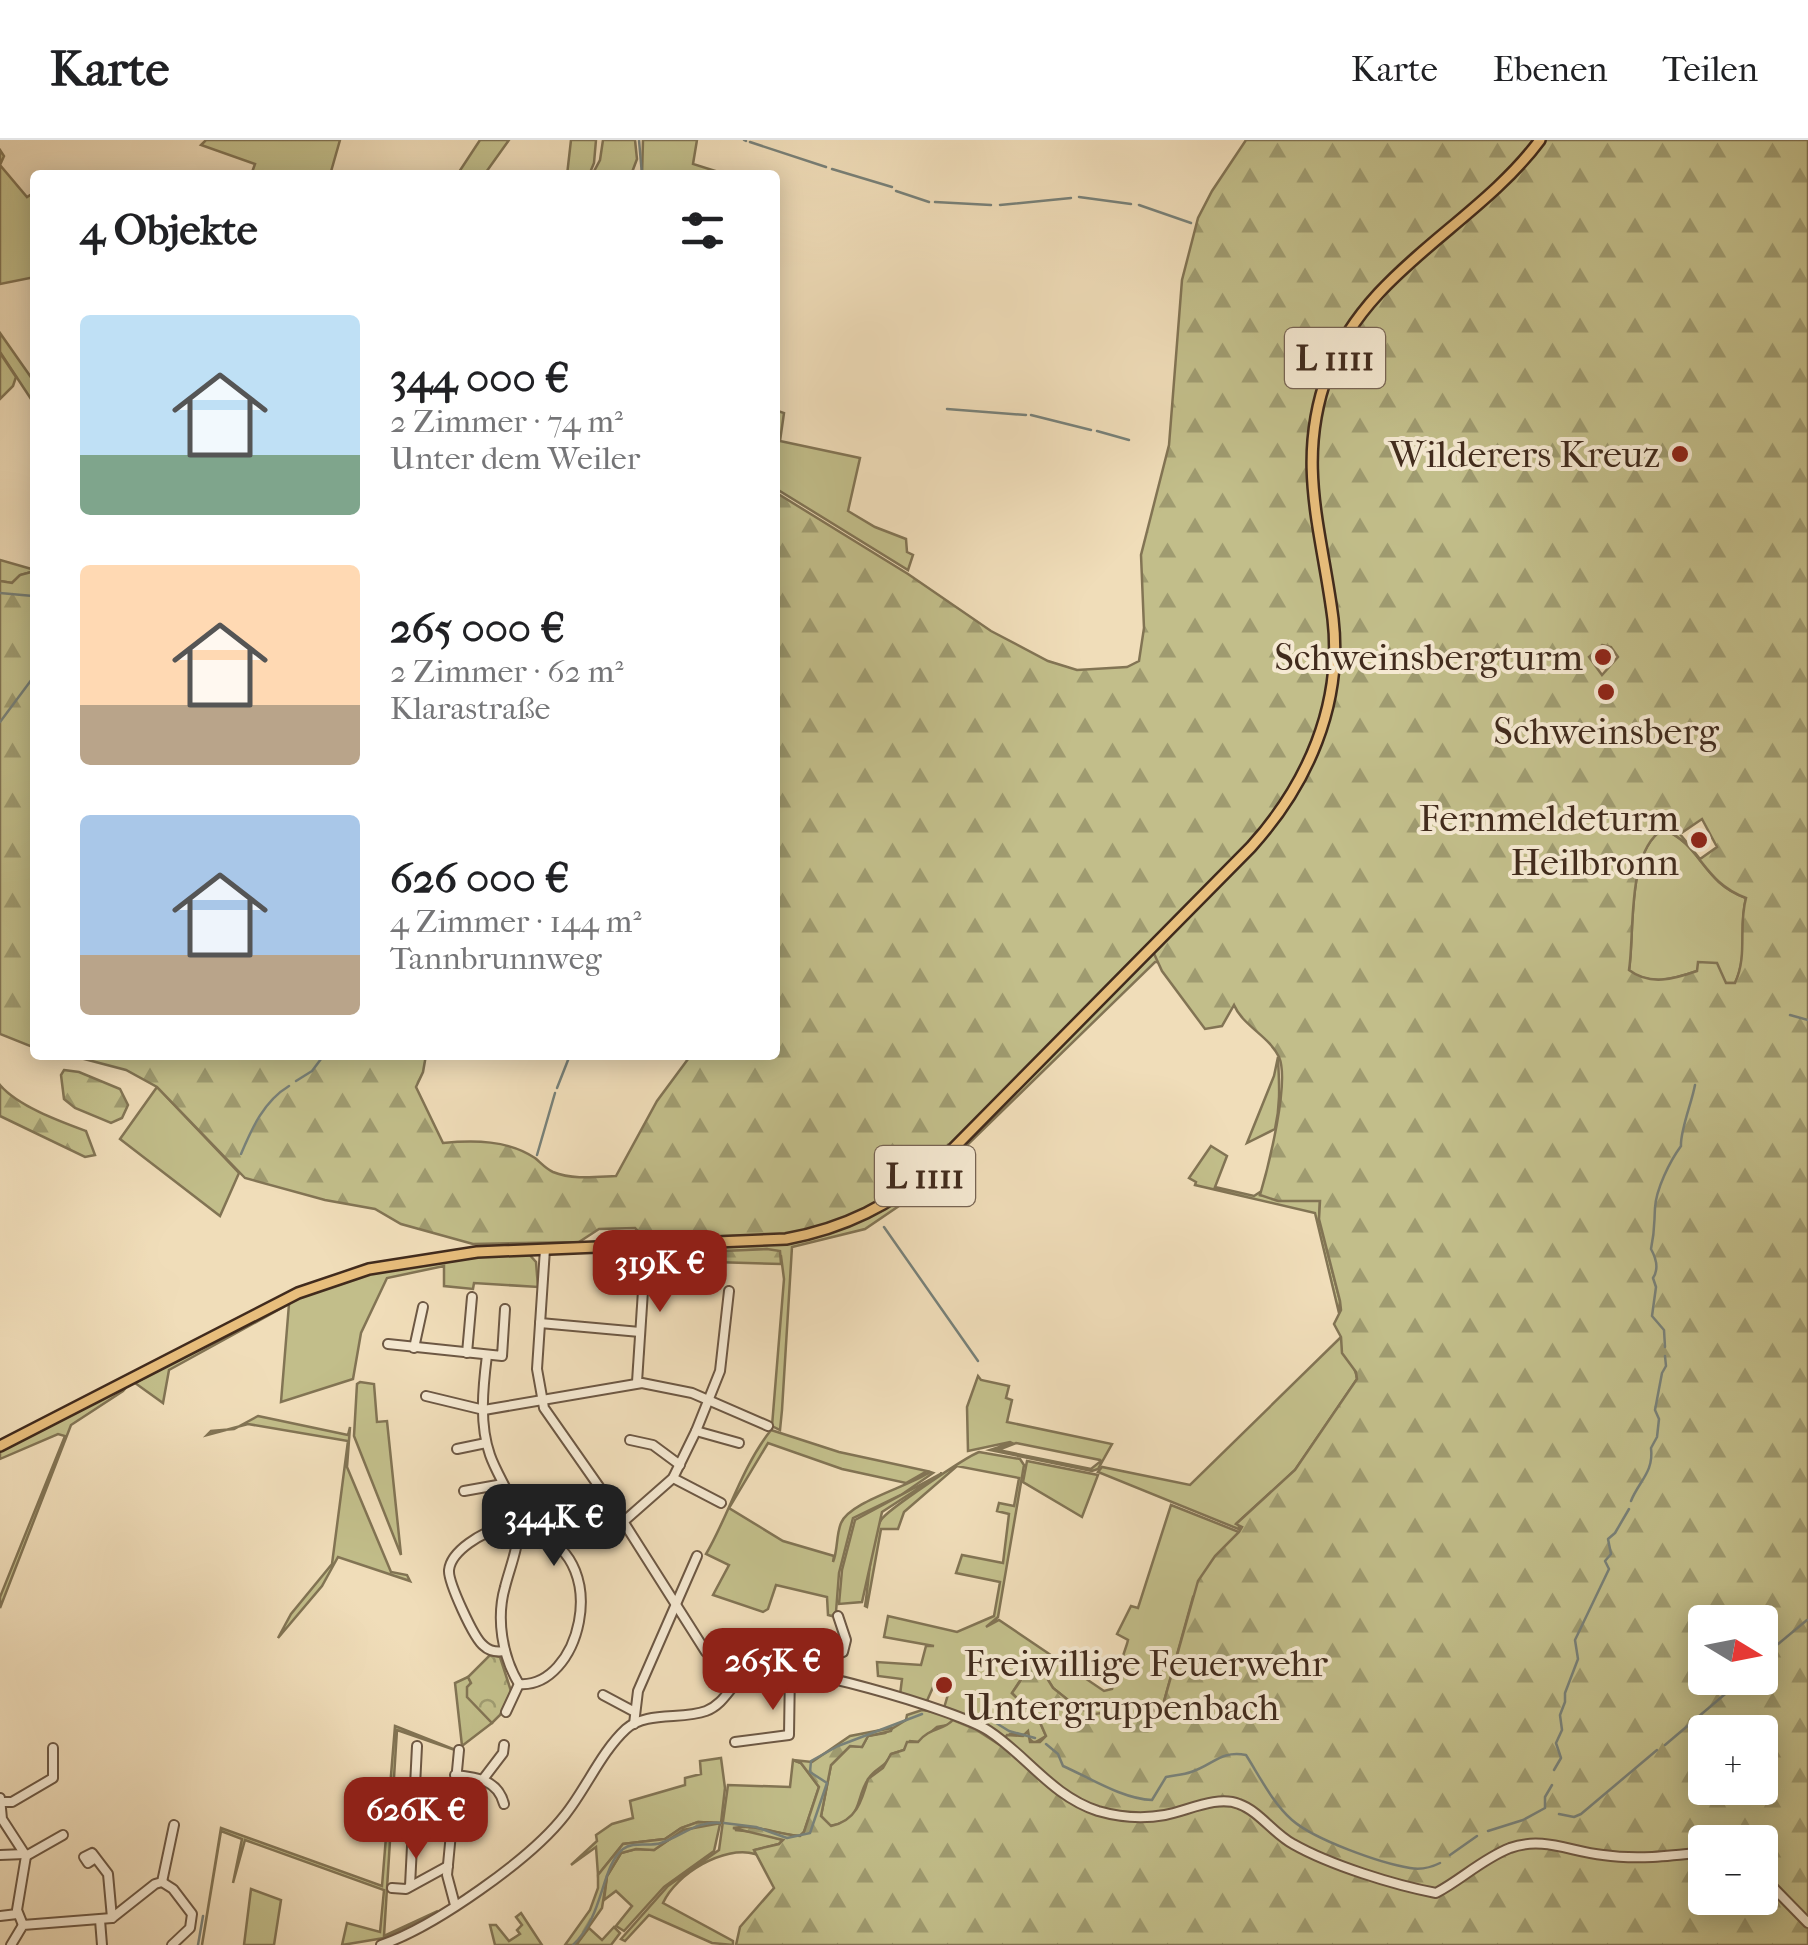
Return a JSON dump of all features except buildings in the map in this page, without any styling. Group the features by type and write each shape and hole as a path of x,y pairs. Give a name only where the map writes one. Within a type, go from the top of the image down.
{"main road":[{"name":"L 1111","path":"0,1446 298,1293 369,1269 449,1254 736,1243 818,1233 874,1212 907,1191 1277,819 1298,787 1314,752 1332,678 1333,620 1315,523 1311,446 1316,408 1330,369 1349,332 1381,290 1498,187 1540,140"}],"street":[{"path":"637,1382 646,1245"},
{"path":"545,1249 537,1369 541,1400 710,1656 740,1678"},
{"path":"623,1522 673,1478 696,1431 720,1371 730,1291"},
{"path":"467,1353 472,1296"},
{"path":"414,1348 422,1307"},
{"path":"388,1344 502,1356 505,1309"},
{"path":"540,1324 640,1332"},
{"path":"487,1355 486,1444 516,1512 518,1530 501,1608 506,1652 519,1684 506,1712"},
{"path":"426,1396 484,1410 637,1382 677,1389 768,1426"},
{"path":"696,1431 738,1443"},
{"path":"630,1440 654,1445 680,1465"},
{"path":"457,1449 486,1444"},
{"path":"673,1478 722,1504"},
{"path":"464,1491 503,1484"},
{"path":"506,1652 491,1650 479,1642 449,1570 457,1553 494,1530 518,1530 544,1537 565,1553 577,1572 582,1596 578,1624 558,1666 536,1684 519,1684"},
{"path":"634,1724 638,1691 697,1556"},
{"path":"790,1669 804,1660 834,1655 846,1648 838,1616"},
{"path":"381,1945 422,1927 547,1837 620,1736 634,1724 710,1709 728,1695 740,1678 759,1668 790,1669 951,1713 996,1735 1063,1795 1098,1811 1134,1818 1222,1801 1240,1804 1308,1852 1412,1889 1436,1893 1511,1848 1537,1842 1616,1856 1653,1858 1688,1854"},
{"path":"736,1742 789,1735 790,1669"},
{"path":"603,1695 633,1711"},
{"path":"484,1778 504,1754 504,1744"},
{"path":"410,1886 418,1746"},
{"path":"23,1925 17,1914 25,1855 2,1819 1,1800 12,1802 53,1778 54,1748"},
{"path":"455,1905 449,1891 448,1864 459,1750"},
{"path":"455,1775 484,1778 503,1797 504,1804"},
{"path":"414,1790 454,1792"},
{"path":"162,1882 174,1824"},
{"path":"0,1856 25,1855 63,1835"},
{"path":"94,1859 108,1874 112,1918"},
{"path":"392,1888 410,1886 448,1864"},
{"path":"23,1925 112,1918 162,1882"},
{"path":"162,1882 173,1889 192,1916 190,1928 172,1945"},
{"path":"1778,1892 1808,1923"},
{"path":"0,1916 17,1914"},
{"path":"100,1920 102,1945"},
{"path":"11,1945 23,1925"}],"green space":[{"path":"206,140 340,140 331,170 253,170 255,164 201,145"},
{"path":"480,140 509,140 488,170 460,170"},
{"path":"571,140 596,140 591,170 568,170"},
{"path":"603,140 635,140 637,159 633,170 595,170"},
{"path":"643,140 697,140 693,164 712,170 642,170"},
{"path":"1246,140 1808,140 1808,1945 736,1945 740,1927 774,1888 754,1850 783,1840 733,1828 751,1827 800,1836 804,1832 819,1787 801,1763 793,1760 812,1762 850,1736 892,1728 868,1736 862,1747 850,1746 831,1765 821,1816 831,1826 852,1815 868,1779 883,1768 891,1754 953,1720 1000,1745 1007,1735 1023,1736 1028,1731 1030,1742 1040,1742 1046,1736 1039,1720 1012,1693 1032,1664 1040,1667 1053,1688 1078,1708 1102,1713 1104,1720 1124,1720 1124,1704 1161,1712 1198,1581 1215,1556 1239,1532 1242,1527 1236,1524 1295,1470 1357,1379 1342,1353 1341,1337 1334,1324 1341,1310 1340,1301 1319,1219 1320,1201 1278,1201 1260,1195 1280,1105 1279,1057 1234,1005 1222,1026 1205,1029 1162,971 1150,945 934,1164 873,1208 816,1229 779,1235 645,1238 635,1228 599,1229 579,1242 473,1244 401,1224 375,1209 245,1178 157,1087 126,1070 88,1060 425,1060 416,1087 443,1143 502,1145 525,1152 550,1171 584,1177 616,1176 657,1101 687,1060 780,1060 780,495 991,631 1048,661 1077,670 1127,667 1139,661 1144,628 1141,555 1169,445 1182,280 1198,218","holes":["1602,645 1611,647 1618,657 1602,675 1589,657","1702,819 1717,847 1700,859 1680,834","1663,829 1686,844 1720,882 1746,898 1741,962 1735,983 1726,983 1717,963 1698,962 1697,971 1662,980 1645,978 1629,970 1638,874 1651,840"]},
{"path":"0,165 27,197 30,195 30,278 0,284"},
{"path":"0,333 30,376 30,397 0,352"},
{"path":"0,353 16,377 0,399"},
{"path":"780,441 860,458 848,511 906,539 907,552 913,555 908,570 780,491"},
{"path":"0,560 30,569 12,583 0,581"},
{"path":"30,572 30,1046 0,1034 0,581 12,583"},
{"path":"1663,829 1687,844 1720,883 1746,898 1742,961 1735,983 1697,971 1654,980 1629,971 1638,874 1651,840"},
{"path":"1155,952 1160,962 1155,962 918,1193 865,1229 792,1247 780,1430 772,1426 784,1279 781,1256 767,1249 646,1256 647,1246 789,1239 854,1222 887,1207 920,1185 1140,962"},
{"path":"1278,1057 1275,1129 1247,1143 1274,1076"},
{"path":"64,1070 120,1089 128,1105 122,1118 111,1123 75,1108 64,1099"},
{"path":"0,1085 28,1106 86,1131 95,1155 85,1157 0,1116"},
{"path":"157,1087 239,1173 220,1216 120,1139"},
{"path":"1211,1146 1227,1156 1215,1187 1254,1196 1260,1192 1320,1201 1319,1219 1340,1301 1339,1313 1315,1213 1195,1185 1189,1178"},
{"path":"780,1251 781,1264 646,1260 646,1256 654,1254"},
{"path":"528,1253 536,1262 538,1287 474,1283 473,1289 444,1286 444,1266 387,1278 361,1333 353,1379 281,1402 289,1304 169,1370 163,1403 135,1383 285,1302 354,1276 455,1256"},
{"path":"1341,1337 1357,1379 1295,1470 1237,1523 1241,1530 1098,1472 1102,1467 1190,1485"},
{"path":"978,1376 1009,1386 1006,1398 1012,1400 1007,1422 1112,1444 1098,1469 1092,1471 990,1450 1010,1442 968,1451 967,1407","holes":["1016,1443 1100,1460 1091,1469 998,1450"]},
{"path":"360,1382 374,1384 377,1422 387,1421 401,1555 354,1436"},
{"path":"129,1384 71,1425 0,1608 0,1597 65,1436 58,1434 0,1459 0,1449"},
{"path":"258,1416 348,1435 350,1427 347,1467 391,1572 407,1575 410,1581 338,1557 322,1586 278,1638 291,1614 332,1564 348,1441 248,1424 239,1427"},
{"path":"771,1430 839,1452 927,1471 906,1483 842,1469 768,1443 729,1508 783,1541 834,1556 833,1562 839,1528 846,1515 933,1473 901,1495 853,1518 839,1573 836,1612 832,1616 828,1615 827,1597 776,1585 768,1609 763,1612 713,1595 729,1565 706,1554 751,1460"},
{"path":"979,1452 1020,1459 1024,1465 998,1617 986,1627 999,1620 1104,1691 1112,1689 1128,1640 1117,1634 1131,1606 1138,1608 1171,1505 1239,1532 1193,1597 1161,1712 1125,1704 1125,1720 1103,1720 1078,1708 1053,1688 1040,1667 1029,1667 1012,1693 1039,1720 1046,1736 1034,1743 1025,1735 1010,1734 1004,1740 977,1720 944,1708 952,1681 938,1676 926,1703 900,1695 902,1679 878,1676 877,1662 921,1665 926,1646 934,1646 884,1637 888,1616 957,1632 994,1616 1000,1582 956,1573 962,1555 1003,1563 1009,1514 997,1511 999,1503 1014,1506 1019,1478 957,1466 904,1512 898,1529 881,1529 865,1606 872,1549 881,1520 927,1484"},
{"path":"1027,1461 1098,1475 1082,1517 1023,1482"},
{"path":"942,1473 882,1512 862,1602 839,1604 842,1570 855,1520"},
{"path":"490,1655 500,1657 511,1691 492,1723 467,1697 471,1683 468,1677"},
{"path":"468,1677 492,1723 462,1746 455,1683"},
{"path":"922,1710 948,1714 953,1720 891,1754 869,1778 849,1819 830,1826 821,1816 831,1765 850,1746 862,1747 868,1736 885,1733 906,1720 907,1715"},
{"path":"395,1726 458,1751 397,1730 384,1936 438,1911 384,1938 342,1945 347,1923 380,1932 384,1890 245,1840 233,1883 242,1839 221,1831 202,1945 221,1828 382,1886"},
{"path":"721,1758 725,1788 721,1823 698,1822 665,1839 623,1844 598,1875 596,1847 571,1865 597,1841 596,1835 612,1824 633,1818 630,1801 685,1785 685,1778 701,1774 700,1761"},
{"path":"793,1760 801,1763 819,1787 804,1832 800,1836 760,1829 735,1830 783,1840 755,1850 755,1854 729,1854 702,1864 678,1882 663,1903 733,1941 733,1945 712,1943 649,1915 625,1941 621,1939 668,1886 719,1850 728,1785 790,1787"},
{"path":"698,1822 721,1823 683,1830 654,1850 621,1853 607,1876 602,1908 576,1945 565,1945 590,1910 598,1875 623,1844 665,1839"},
{"path":"720,1824 714,1851 664,1887 624,1931 616,1926 632,1906 616,1891 604,1900 607,1876 621,1853 654,1850 683,1830"},
{"path":"251,1889 281,1900 274,1945 244,1945"},
{"path":"521,1913 542,1945 495,1945 490,1925 496,1925 509,1941 520,1934 517,1930 522,1925 516,1917"},
{"path":"614,1927 620,1933 611,1945 576,1945 589,1928 602,1940"}],"waterway":[{"path":"639,140 642,170"},
{"path":"750,142 826,167"},
{"path":"832,169 892,187"},
{"path":"896,191 929,202"},
{"path":"1079,197 1131,204"},
{"path":"1000,205 1071,198"},
{"path":"935,202 991,205"},
{"path":"1139,205 1191,223"},
{"path":"947,409 1026,415"},
{"path":"1031,415 1091,430"},
{"path":"1097,431 1129,440"},
{"path":"0,593 30,596"},
{"path":"0,722 30,682"},
{"path":"1790,1015 1808,1020"},
{"path":"296,1081 320,1060"},
{"path":"557,1088 568,1060"},
{"path":"1665,1347 1664,1330 1652,1316 1656,1287 1656,1264 1651,1249 1655,1208 1664,1176 1681,1146 1695,1085"},
{"path":"241,1154 266,1107 289,1086"},
{"path":"537,1155 555,1093"},
{"path":"884,1227 978,1361"},
{"path":"1631,1501 1648,1470 1657,1437 1659,1419 1655,1410 1665,1356"},
{"path":"1554,1770 1561,1758 1556,1743 1562,1730 1560,1715 1578,1659 1575,1640 1609,1569 1605,1561 1611,1554 1608,1539 1629,1509"},
{"path":"1778,1644 1807,1620"},
{"path":"1665,1745 1724,1695"},
{"path":"724,1823 756,1827 787,1838 810,1833 827,1783 810,1772 811,1761 838,1746 922,1714"},
{"path":"988,1718 1009,1731 1035,1738"},
{"path":"1046,1744 1058,1754 1063,1766 1118,1792 1152,1800 1166,1777 1191,1772 1223,1756 1246,1755 1285,1813 1302,1828 1348,1850 1397,1865 1422,1869 1440,1863"},
{"path":"1559,1814 1581,1814 1657,1750"},
{"path":"1488,1831 1545,1808 1545,1797 1552,1785"},
{"path":"573,1945 591,1920 610,1867 623,1849 661,1843 696,1827 720,1823"},
{"path":"1450,1855 1477,1836"},
{"path":"198,1945 203,1916"}],"place":[{"name":"Wilderers Kreuz","path":"1680,454"},
{"name":"Schweinsbergturm","path":"1603,657"},
{"name":"Schweinsberg","path":"1606,692"},
{"name":"Fernmeldeturm Heilbronn","path":"1699,840"},
{"name":"Freiwillige Feuerwehr Untergruppenbach","path":"944,1685"}]}
